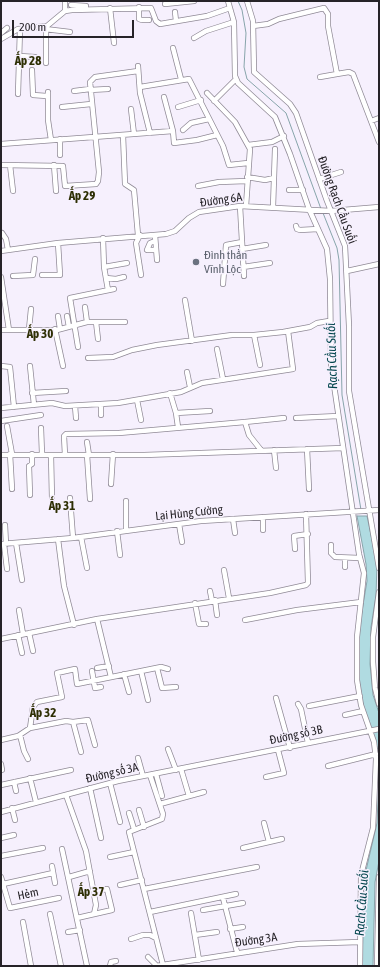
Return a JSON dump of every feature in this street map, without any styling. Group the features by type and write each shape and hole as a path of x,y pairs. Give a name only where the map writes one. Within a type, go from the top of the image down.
{"street":[{"path":"65,1 69,7"},
{"path":"165,4 194,1"},
{"path":"228,1 234,22 236,79 238,83 275,117 284,136 302,190 327,249 330,279 331,365 360,558 364,573 360,602 356,659 363,711 374,742 376,754 374,817 361,875 360,966"},
{"name":"Đường Rạch Cầu Suối","path":"247,1 253,26 254,72 290,104 296,113 330,210 345,246 347,271 349,391 368,511 379,565"},
{"path":"44,28 69,7 78,3 86,6"},
{"path":"69,7 151,8 158,24 208,16 230,8"},
{"path":"139,7 139,18 142,20 148,20"},
{"path":"110,8 114,44"},
{"path":"253,26 268,24 279,19 324,8 328,14 328,26 338,74"},
{"path":"175,12 176,20"},
{"path":"194,38 206,31 234,22"},
{"path":"1,33 7,28"},
{"path":"44,28 46,63"},
{"path":"1,40 20,29 44,28 70,32"},
{"path":"18,94 20,29"},
{"path":"173,48 181,79"},
{"path":"20,56 35,57"},
{"path":"1,165 62,166 65,186 96,184 98,181 98,172 90,90 90,82 95,77 138,68 140,87 150,133"},
{"path":"32,70 33,96 48,94 48,120 52,140"},
{"path":"320,77 349,72 353,74 379,142"},
{"path":"140,87 181,79 189,79 201,100 230,165 248,163"},
{"path":"214,101 236,79"},
{"path":"74,91 108,89"},
{"path":"207,93 235,122 250,149 246,206"},
{"path":"164,97 173,131 174,143 197,140 217,135"},
{"path":"178,107 201,100"},
{"path":"62,107 91,104"},
{"path":"132,109 134,134"},
{"path":"371,121 379,118"},
{"path":"183,130 191,123 209,119"},
{"path":"1,144 173,131"},
{"path":"123,135 125,184 134,190 139,235 136,243 141,275"},
{"path":"248,145 272,142 284,136"},
{"path":"60,139 60,155"},
{"path":"273,207 275,149"},
{"path":"10,165 14,191"},
{"path":"54,166 56,191"},
{"path":"319,179 341,172"},
{"path":"198,186 247,179 265,180 274,178"},
{"path":"289,190 302,190"},
{"path":"240,206 244,276"},
{"name":"Đường 6A","path":"1,252 103,238 166,234 175,231 189,218 199,212 240,206 330,210 379,207"},
{"path":"296,226 297,229 300,230 318,228"},
{"path":"2,232 6,239 8,250"},
{"path":"155,235 157,260"},
{"path":"103,238 104,267 108,290"},
{"path":"155,241 150,243 147,250 156,250"},
{"path":"223,284 226,245 242,242"},
{"path":"42,276 60,274 58,243"},
{"path":"242,249 266,245"},
{"path":"13,276 33,275 35,259"},
{"path":"104,267 128,263"},
{"path":"243,267 270,264"},
{"path":"347,271 379,264"},
{"path":"1,277 9,330"},
{"path":"106,278 116,279 124,277"},
{"path":"78,347 70,298 114,289"},
{"path":"185,300 192,341"},
{"path":"85,307 87,322"},
{"path":"29,329 31,309"},
{"path":"58,316 58,329 63,366"},
{"path":"67,316 69,327"},
{"path":"88,358 113,357 136,349 232,335 254,335 288,331 310,327 317,323 330,321"},
{"path":"1,330 58,329 87,322 125,322"},
{"path":"96,322 98,340"},
{"path":"1,408 14,408 52,403 65,406 75,406 136,400 181,392 190,387 223,379 294,369 288,331"},
{"path":"254,335 260,365"},
{"path":"217,349 223,379"},
{"path":"1,366 10,367 14,408"},
{"path":"30,366 34,405"},
{"path":"188,372 190,387"},
{"path":"32,393 66,391"},
{"path":"170,393 176,413 178,427"},
{"path":"136,400 141,420"},
{"path":"101,404 101,415"},
{"path":"75,406 76,418"},
{"path":"176,413 210,411"},
{"path":"1,421 41,415"},
{"path":"296,418 338,416"},
{"path":"65,455 64,436 66,434 119,433 284,418"},
{"path":"245,422 249,435 261,450"},
{"path":"8,426 11,454 12,489"},
{"path":"41,428 42,454"},
{"path":"87,442 90,499"},
{"path":"1,455 88,455 343,448"},
{"path":"307,449 310,489"},
{"path":"274,450 276,468"},
{"path":"30,495 29,466 32,464 32,454"},
{"path":"112,484 113,454"},
{"path":"50,455 52,499"},
{"path":"70,498 74,538"},
{"path":"126,501 126,530"},
{"name":"Lại Hùng Cường","path":"4,544 74,538 117,531 233,519 379,510"},
{"path":"1,639 97,619 195,603 270,593 308,583 308,534 306,514"},
{"path":"263,517 263,530"},
{"path":"233,519 235,533"},
{"path":"179,524 182,542"},
{"path":"5,525 4,544 7,569"},
{"path":"117,531 120,554"},
{"path":"295,549 294,536 308,534"},
{"path":"82,537 87,568"},
{"path":"58,539 64,586 74,624"},
{"path":"16,543 22,580"},
{"path":"331,545 331,554 335,557 360,558"},
{"path":"345,558 345,567"},
{"path":"224,570 229,598"},
{"path":"210,591 217,615"},
{"path":"379,592 374,636 373,662 374,688 379,704"},
{"path":"245,620 298,610 360,602"},
{"path":"195,603 199,624 206,624"},
{"path":"19,610 22,653"},
{"path":"97,619 111,677"},
{"path":"29,633 33,651"},
{"path":"373,662 379,661"},
{"path":"97,668 109,666"},
{"path":"30,728 33,707 35,704 62,697 57,673 75,669 77,684 157,668 168,669"},
{"path":"157,668 162,688 176,687"},
{"path":"141,671 148,700"},
{"path":"92,672 95,688 101,687"},
{"path":"124,674 129,692"},
{"path":"310,706 360,696"},
{"path":"276,698 290,748"},
{"path":"298,704 301,709 308,743"},
{"path":"345,715 363,711"},
{"path":"1,740 20,735 30,728 66,721 73,722 88,720 96,745"},
{"path":"73,722 81,752"},
{"name":"Đường số 3B","path":"228,759 290,748 379,729"},
{"path":"20,735 24,751 28,759"},
{"path":"168,749 176,770"},
{"path":"266,777 284,773 278,750"},
{"path":"328,766 376,754"},
{"path":"138,758 143,776"},
{"name":"Đường số 3A","path":"1,812 110,783 228,759"},
{"path":"1,764 2,770"},
{"path":"182,769 189,796"},
{"path":"1,785 71,770"},
{"path":"156,774 162,796"},
{"path":"150,775 163,814 162,819 129,832 163,965"},
{"path":"30,778 36,802"},
{"path":"14,782 16,791"},
{"path":"110,783 120,822"},
{"path":"90,788 101,838"},
{"path":"160,804 204,792"},
{"path":"66,795 86,851 96,905 94,914"},
{"path":"12,808 15,820"},
{"path":"139,810 144,827"},
{"path":"129,813 134,829"},
{"path":"264,823 269,842"},
{"path":"1,838 14,835"},
{"path":"244,848 282,839"},
{"path":"1,856 43,848"},
{"path":"62,849 87,966"},
{"path":"110,857 134,852"},
{"path":"52,866 55,883"},
{"path":"144,889 257,867"},
{"path":"69,877 90,871"},
{"path":"3,884 53,873"},
{"name":"Hẻm","path":"1,877 10,908 59,898"},
{"path":"377,966 379,877"},
{"path":"120,885 142,880"},
{"path":"77,918 112,910 107,889 94,891"},
{"path":"150,912 223,898 236,894"},
{"path":"223,898 230,930 237,952"},
{"path":"203,910 243,903"},
{"path":"191,913 202,966"},
{"path":"50,914 61,966"},
{"path":"23,922 31,966"},
{"path":"230,930 243,927"},
{"path":"140,929 141,936"},
{"path":"68,932 80,930"},
{"path":"195,935 217,932"},
{"path":"131,939 150,935 156,938"},
{"name":"Đường 3A","path":"156,966 200,960 237,952 317,942 360,942"},
{"path":"148,957 156,966"},
{"path":"110,966 111,962 116,961"}],"water":[{"path":"357,516 367,516 377,564 376,595 371,627 370,664 373,695 379,713 379,753 363,705 357,668 360,623 367,581 366,564"},
{"path":"379,777 379,861 375,882 373,966 362,966 364,879 377,823"}],"waterway":[{"name":"Rạch Cầu Suối","path":"238,1 242,10 246,33 244,67 247,79 286,113 321,209"},
{"name":"Rạch Cầu Suối","path":"323,213 337,248 339,260 342,395 361,510"}],"place":[{"name":"Đình thần Vĩnh Lộc","path":"196,262"}],"district":[{"name":"Ấp 28","path":"28,61"},
{"name":"Ấp 29","path":"82,196"},
{"name":"Ấp 30","path":"40,334"},
{"name":"Ấp 31","path":"62,506"},
{"name":"Ấp 32","path":"43,713"},
{"name":"Ấp 37","path":"91,892"}]}
